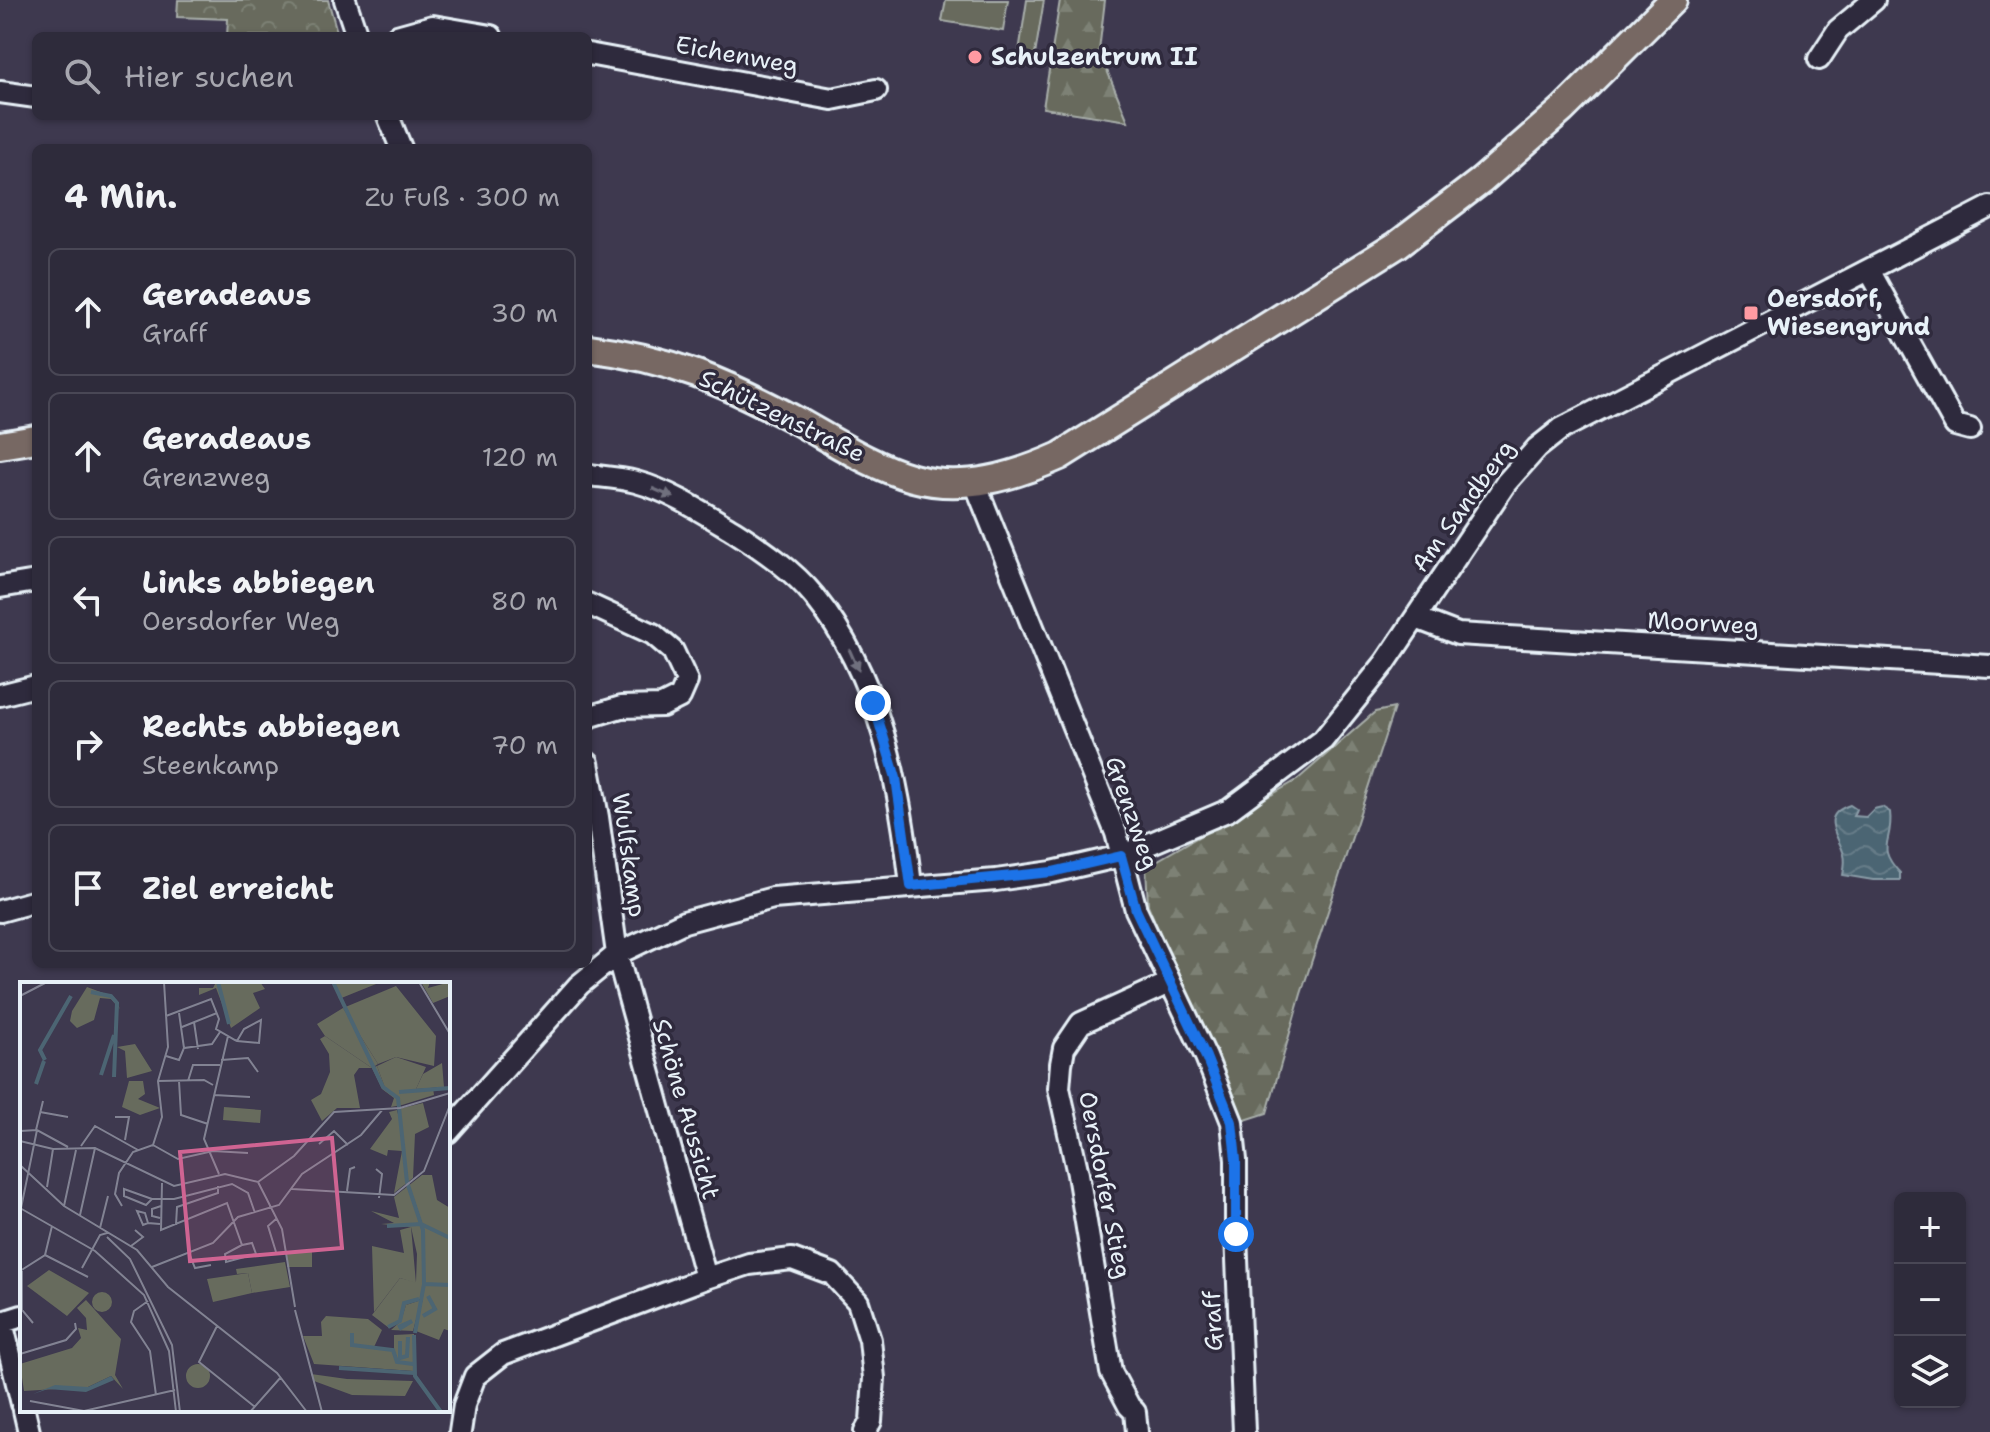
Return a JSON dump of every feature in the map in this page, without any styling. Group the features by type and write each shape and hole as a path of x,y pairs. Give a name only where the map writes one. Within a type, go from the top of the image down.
{"main road":[{"name":"Schützenstraße","path":"592,348 631,353 707,376 865,458 914,479 975,483 1019,474 1060,456 1397,245 1481,181 1562,110 1673,0"},
{"path":"0,445 32,440"}],"street":[{"path":"345,0 356,32"},
{"path":"1819,59 1838,30 1874,0"},
{"path":"411,32 433,26 468,32"},
{"name":"Eichenweg","path":"592,55 832,99 876,90"},
{"path":"0,92 32,96"},
{"path":"390,120 399,144"},
{"name":"Am Sandberg","path":"450,1130 579,985 617,954 684,922 755,901 1052,872 1121,856 1229,810 1323,740 1385,663 1506,483 1537,448 1561,429 1990,207"},
{"path":"1869,270 1955,425 1970,429"},
{"path":"592,476 638,483 681,501 765,551 813,594 850,651 873,703 896,778 911,886"},
{"name":"Grenzweg","path":"975,483 1116,833 1136,910 1206,1057 1232,1122 1236,1160"},
{"path":"0,587 32,582"},
{"path":"592,606 653,634 673,651 687,681 680,697 662,706 621,707 592,716"},
{"name":"Moorweg","path":"1416,618 1458,634 1990,666"},
{"path":"0,695 32,687"},
{"name":"Wulfskamp","path":"592,785 617,954"},
{"path":"0,911 32,902"},
{"name":"Schöne Aussicht","path":"617,954 706,1278"},
{"name":"Oersdorfer Stieg","path":"1137,1432 1136,1415 1111,1372 1078,1174 1059,1088 1064,1048 1081,1023 1169,983"},
{"name":"Graff","path":"1236,1160 1244,1432"},
{"path":"460,1432 464,1405 475,1376 503,1354 706,1278 749,1264 792,1259 832,1274 858,1302 870,1340 874,1378 871,1421 865,1432"},
{"path":"20,1317 1,1323 20,1396"},
{"path":"1123,1432 1123,1411 1129,1406"},
{"path":"24,1412 29,1432"}],"green space":[{"path":"178,0 328,0 337,32 227,32 228,19 177,17"},
{"path":"946,0 1008,0 1003,31 942,21"},
{"path":"1027,0 1044,0 1034,61 1018,58"},
{"path":"1060,0 1105,0 1099,51 1128,121 1043,108"},
{"path":"1394,708 1301,994 1267,1113 1239,1122 1148,905 1146,867 1297,780 1375,712"}],"water":[{"path":"1850,805 1856,809 1853,816 1866,817 1874,809 1882,807 1890,812 1886,850 1900,873 1900,880 1843,875 1845,857 1833,821 1840,810"}],"place":[{"name":"Schulzentrum II","path":"975,57"},
{"name":"Oersdorf, Wiesengrund","path":"1751,313"}],"route":[{"path":"873,703 896,778 911,886 996,880 1052,872 1121,856 1136,910 1206,1057 1232,1122 1236,1160 1236,1234"}]}
